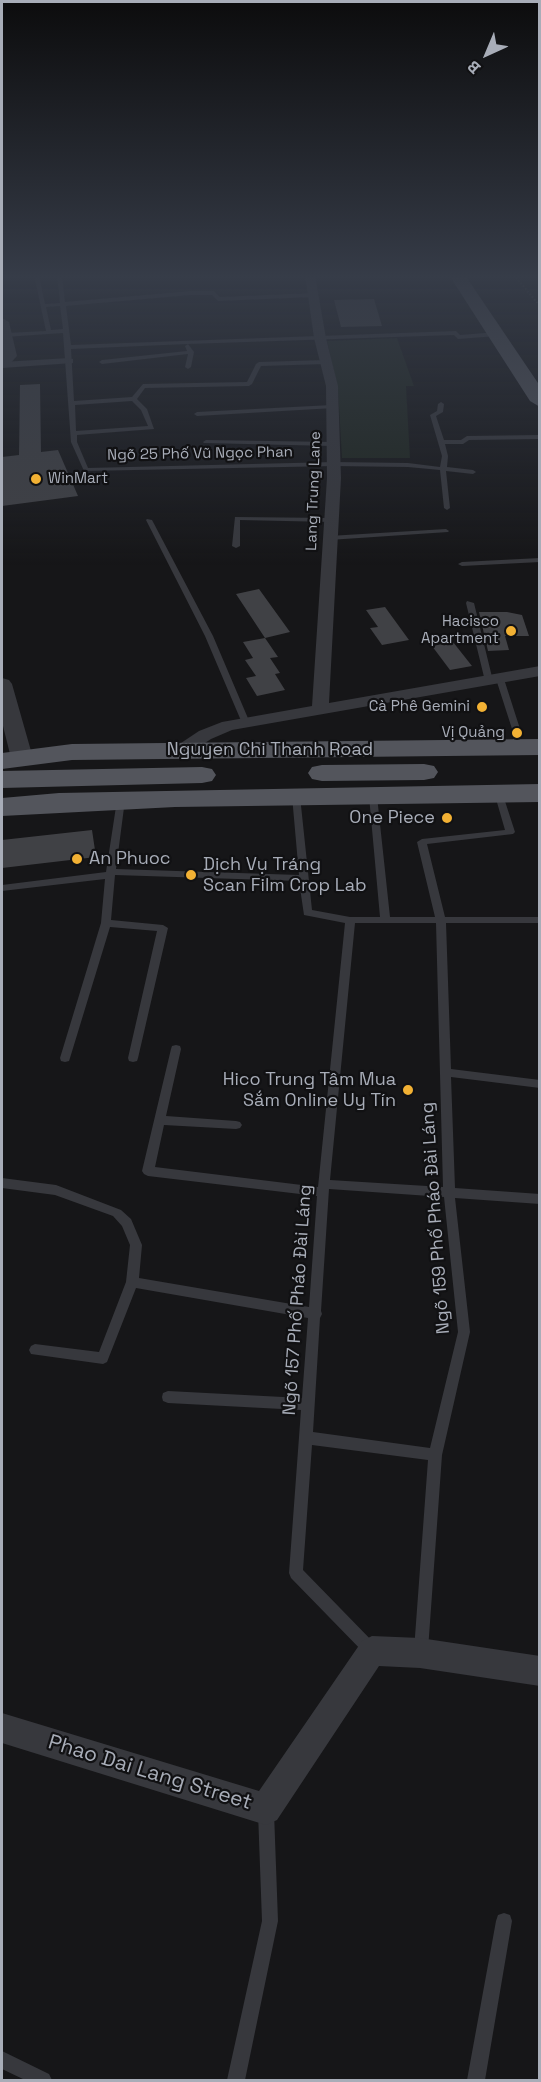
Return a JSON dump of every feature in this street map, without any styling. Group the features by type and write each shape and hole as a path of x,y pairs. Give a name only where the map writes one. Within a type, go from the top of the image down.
{"main road":[{"path":"521,372 540,401"},
{"name":"Nguyen Chi Thanh Road","path":"12,760 72,752 532,750"},
{"path":"2,780 538,786"},
{"path":"2,793 47,780"},
{"path":"2,807 121,800 498,792 538,786"}],"street":[{"name":"Lang Trung Lane","path":"320,710 334,464 332,386 329,372"},
{"path":"181,751 205,735 246,723 540,671"},
{"path":"2,684 12,760"},
{"path":"372,1651 420,1653 540,1671"},
{"name":"Phao Dai Lang Street","path":"2,1728 266,1809 372,1651"}],"lane":[{"name":"Ngõ 25 Phố Vũ Ngọc Phan","path":"70,372 74,442 86,470 334,464"},
{"path":"134,399 143,386 249,384 255,372"},
{"path":"72,403 134,399 144,409 152,428 73,433"},
{"path":"441,404 440,412 433,415 446,456 443,471 447,508"},
{"path":"196,414 332,407"},
{"path":"443,442 463,442 467,438 540,437"},
{"path":"206,442 333,444"},
{"path":"334,464 408,465 434,467 443,471 473,472"},
{"path":"236,546 237,518 331,520"},
{"path":"149,520 209,636 246,723"},
{"path":"329,538 446,531"},
{"path":"462,564 540,560"},
{"path":"470,603 494,680 517,732 532,750"},
{"name":"Ngõ 159 Phố Pháo Đài Láng","path":"420,1653 435,1455 464,1332 449,1192 441,921 422,843 510,832 498,792"},
{"path":"296,796 307,913 350,920 540,920"},
{"path":"373,796 385,919"},
{"path":"65,1058 106,924 110,874 121,800"},
{"path":"2,888 110,874 303,878"},
{"name":"Ngõ 157 Phố Pháo Đài Láng","path":"350,920 323,1188 316,1314 296,1573 372,1651"},
{"path":"106,924 163,928 133,1058"},
{"path":"176,1049 162,1120 148,1171 323,1188 449,1192 540,1199"},
{"path":"445,1072 540,1084"},
{"path":"162,1120 236,1125"},
{"path":"2,1182 56,1190 117,1213 133,1233 136,1245 132,1282 103,1358 34,1350"},
{"path":"132,1282 316,1314"},
{"path":"168,1397 309,1404"},
{"path":"307,1438 435,1455"},
{"path":"236,2080 270,1921 266,1809"},
{"path":"476,2080 504,1921"},
{"path":"2,2060 43,2080"}],"shaded area":[{"path":"334,372 409,372 414,386 406,386 410,458 342,458 338,389"}],"building":[{"name":"WinMart","path":"40,384 41,452 58,450 78,496 2,506 2,457 19,455 20,385"},
{"path":"259,589 290,632 265,638 236,594"},
{"path":"385,607 409,640 382,645 370,628 378,627 366,610"},
{"name":"Hacisco Apartment","path":"479,612 507,612 522,615 529,636 505,636 509,650 488,651"},
{"path":"265,638 278,657 270,658 280,673 275,674 285,690 257,696 246,678 256,676 245,660 253,658 243,642"},
{"path":"453,642 472,666 450,670 432,646"},
{"path":"92,830 96,857 2,868 2,840"}],"place":[{"name":"WinMart","path":"36,479"},
{"name":"Hacisco Apartment","path":"511,631"},
{"name":"Cà Phê Gemini","path":"482,707"},
{"name":"Vị Quảng","path":"517,733"},
{"name":"One Piece","path":"447,818"},
{"name":"An Phuoc","path":"77,859"},
{"name":"Dịch Vụ Tráng Scan Film Crop Lab","path":"191,875"},
{"name":"Hico Trung Tâm Mua Sắm Online Uy Tín","path":"408,1090"}]}
